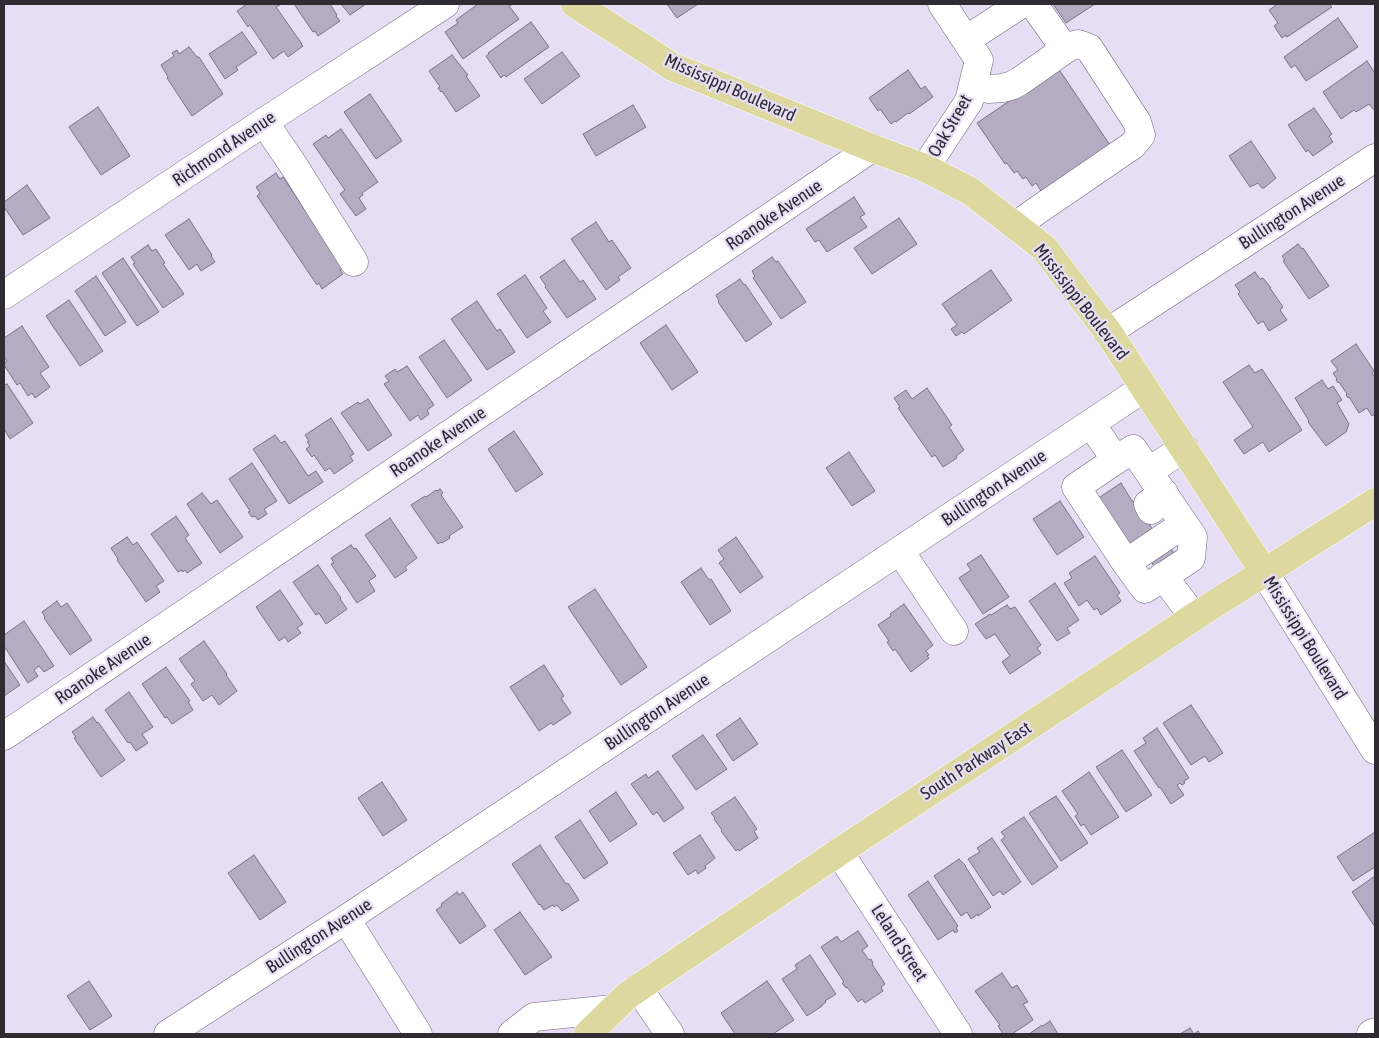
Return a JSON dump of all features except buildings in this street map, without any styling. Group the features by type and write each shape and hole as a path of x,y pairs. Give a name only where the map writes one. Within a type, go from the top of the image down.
{"main road":[{"name":"Mississippi Boulevard","path":"575,4 673,67 925,168 970,191 1044,248 1108,332 1264,572"},
{"name":"South Parkway East","path":"588,1034 628,995 839,852 1194,617 1375,502"}],"street":[{"name":"Richmond Avenue","path":"4,295 445,4"},
{"name":"Oak Street","path":"925,168 969,101 979,60 942,4"},
{"path":"966,40 1020,4"},
{"path":"1033,4 1065,49"},
{"path":"973,86 989,89 1013,85 1020,82 1065,49 1078,44 1089,48 1137,122 1141,135 1133,145 1016,226"},
{"path":"264,122 354,262"},
{"name":"Roanoke Avenue","path":"4,736 872,148"},
{"name":"Bullington Avenue","path":"1108,332 1375,158"},
{"name":"Bullington Avenue","path":"168,1034 346,919 1144,388"},
{"path":"1091,424 1116,460"},
{"path":"1149,471 1184,448"},
{"path":"1134,449 1149,471 1167,518 1193,537 1191,558 1145,589 1076,487 1134,449"},
{"path":"1126,563 1167,518"},
{"path":"900,551 954,631"},
{"name":"Mississippi Boulevard","path":"1264,572 1375,750"},
{"path":"1164,576 1194,617"},
{"name":"Leland Street","path":"839,852 958,1034"},
{"path":"346,919 418,1034"},
{"path":"638,988 670,1034"},
{"path":"512,1034 534,1017 613,1009"},
{"path":"1371,1034 1375,1032"}]}
